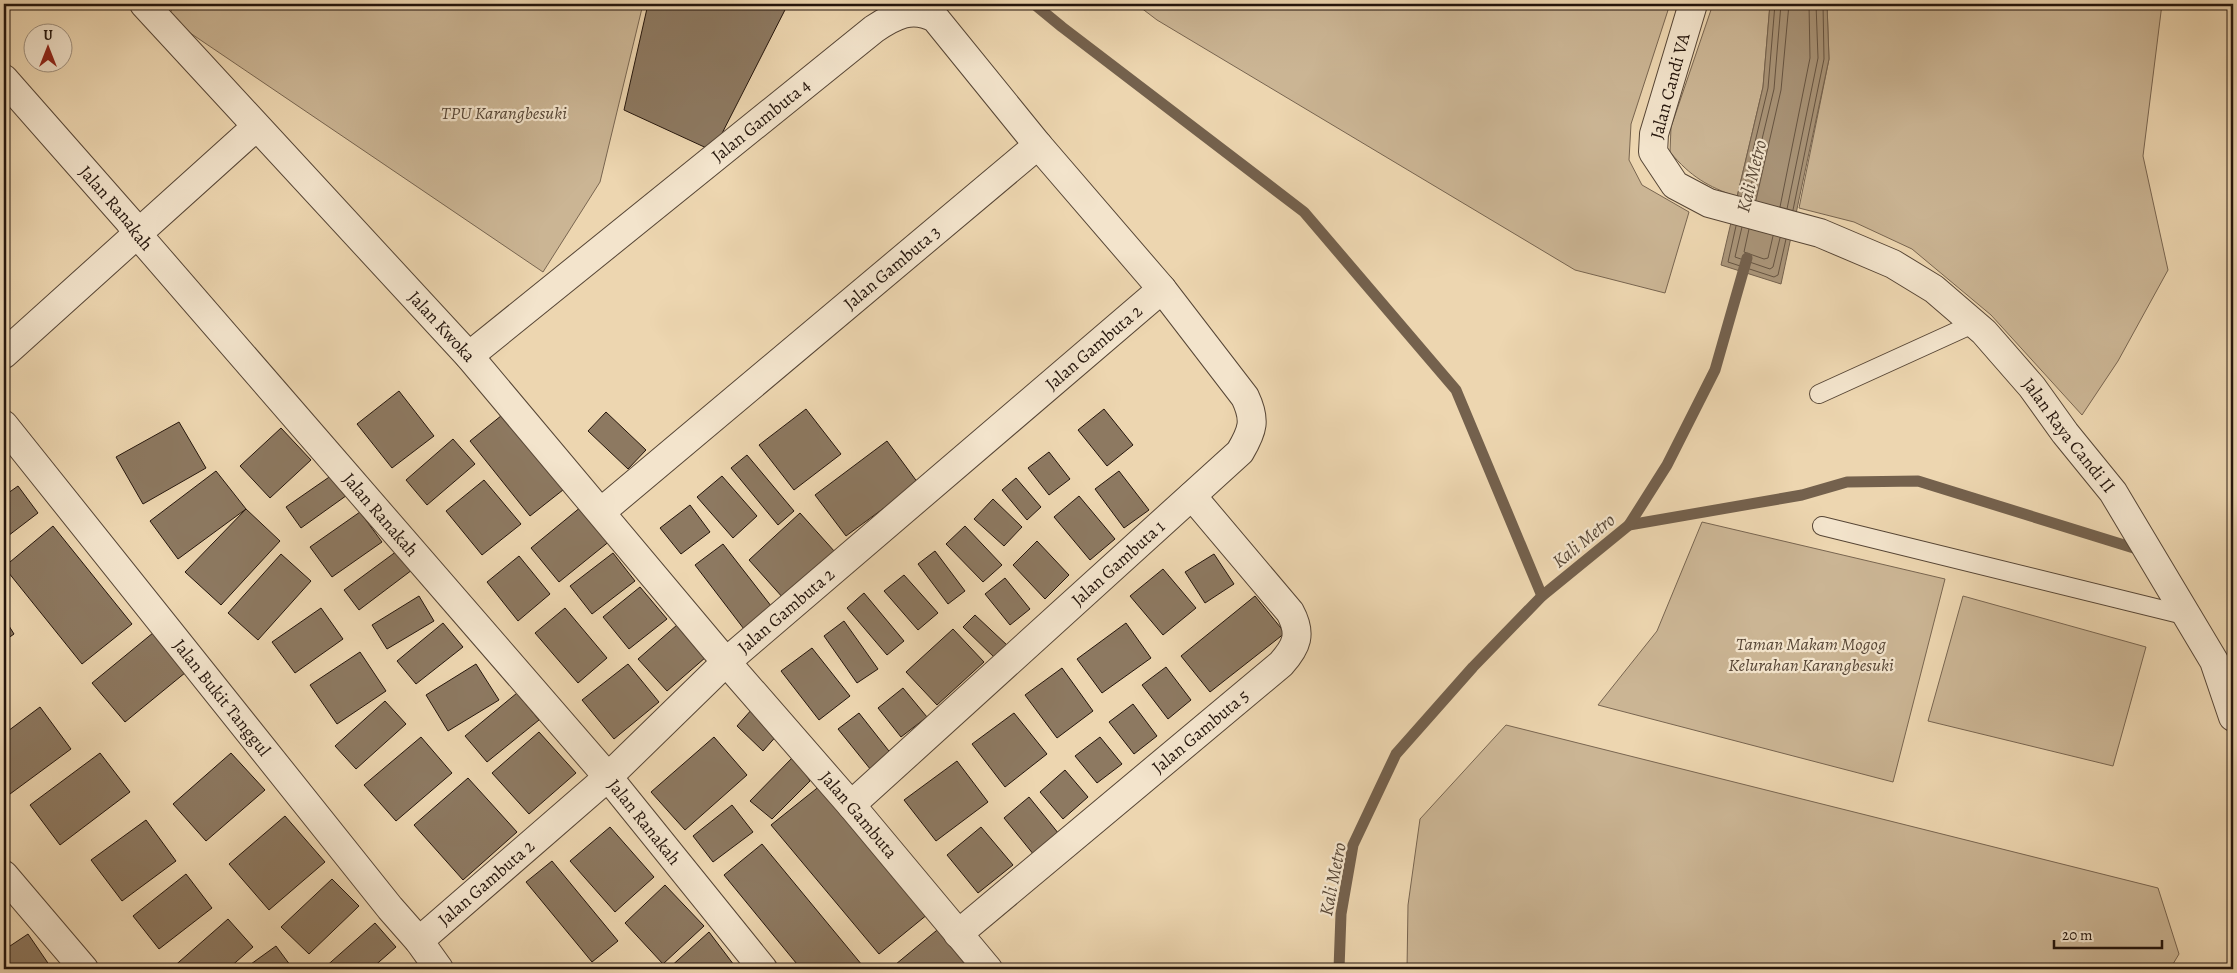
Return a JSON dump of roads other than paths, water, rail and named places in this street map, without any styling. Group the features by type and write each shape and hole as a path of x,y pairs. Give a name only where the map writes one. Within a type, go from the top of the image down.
{"street":[{"name":"Jalan Candi VA","path":"1694,4 1654,134 1653,152 1675,185 1709,203 1820,232"},
{"name":"Jalan Kwoka","path":"152,8 256,127 469,356 726,662"},
{"name":"Jalan Gambuta 4","path":"469,356 890,18 908,13 923,12 935,18 1038,145"},
{"name":"Jalan Ranakah","path":"4,79 129,221 138,235 608,777 755,965"},
{"path":"4,354 256,127"},
{"path":"1038,145 1162,289"},
{"name":"Jalan Gambuta 3","path":"601,512 1038,145"},
{"name":"Jalan Raya Candi II","path":"1820,232 1893,264 1922,280 1975,323 2032,387 2065,433 2113,492 2214,661 2233,717"},
{"name":"Jalan Gambuta 1","path":"851,804 1240,452 1253,425 1252,410 1245,397 1162,289"},
{"name":"Jalan Gambuta 2","path":"419,941 608,777 726,662 1162,289"},
{"name":"Jalan Bukit Tanggul","path":"4,425 390,908 419,941 439,969"},
{"name":"Jalan Gambuta 5","path":"958,934 1281,664 1290,654 1297,640 1297,625 1290,612 1192,496"},
{"name":"Jalan Gambuta","path":"726,662 851,804 988,969"},
{"path":"4,875 84,969"}],"lane":[{"path":"1819,394 1975,323"},
{"path":"1822,526 2188,616"}],"water":[{"path":"1770,4 1827,4 1829,59 1781,284 1721,265 1763,87"}],"waterway":[{"path":"1034,4 1304,212 1456,390 1542,596"},
{"name":"Kali Metro","path":"1339,969 1341,914 1353,845 1396,754 1473,667 1542,596 1629,525 1667,465 1715,370 1747,258"},
{"path":"1629,525 1802,495 1847,482 1918,481 2137,549"}],"park label":[{"name":"TPU Karangbesuki","path":"504,113"},
{"name":"Taman Makam Mogog Kelurahan Karangbesuki","path":"1811,654"}]}
